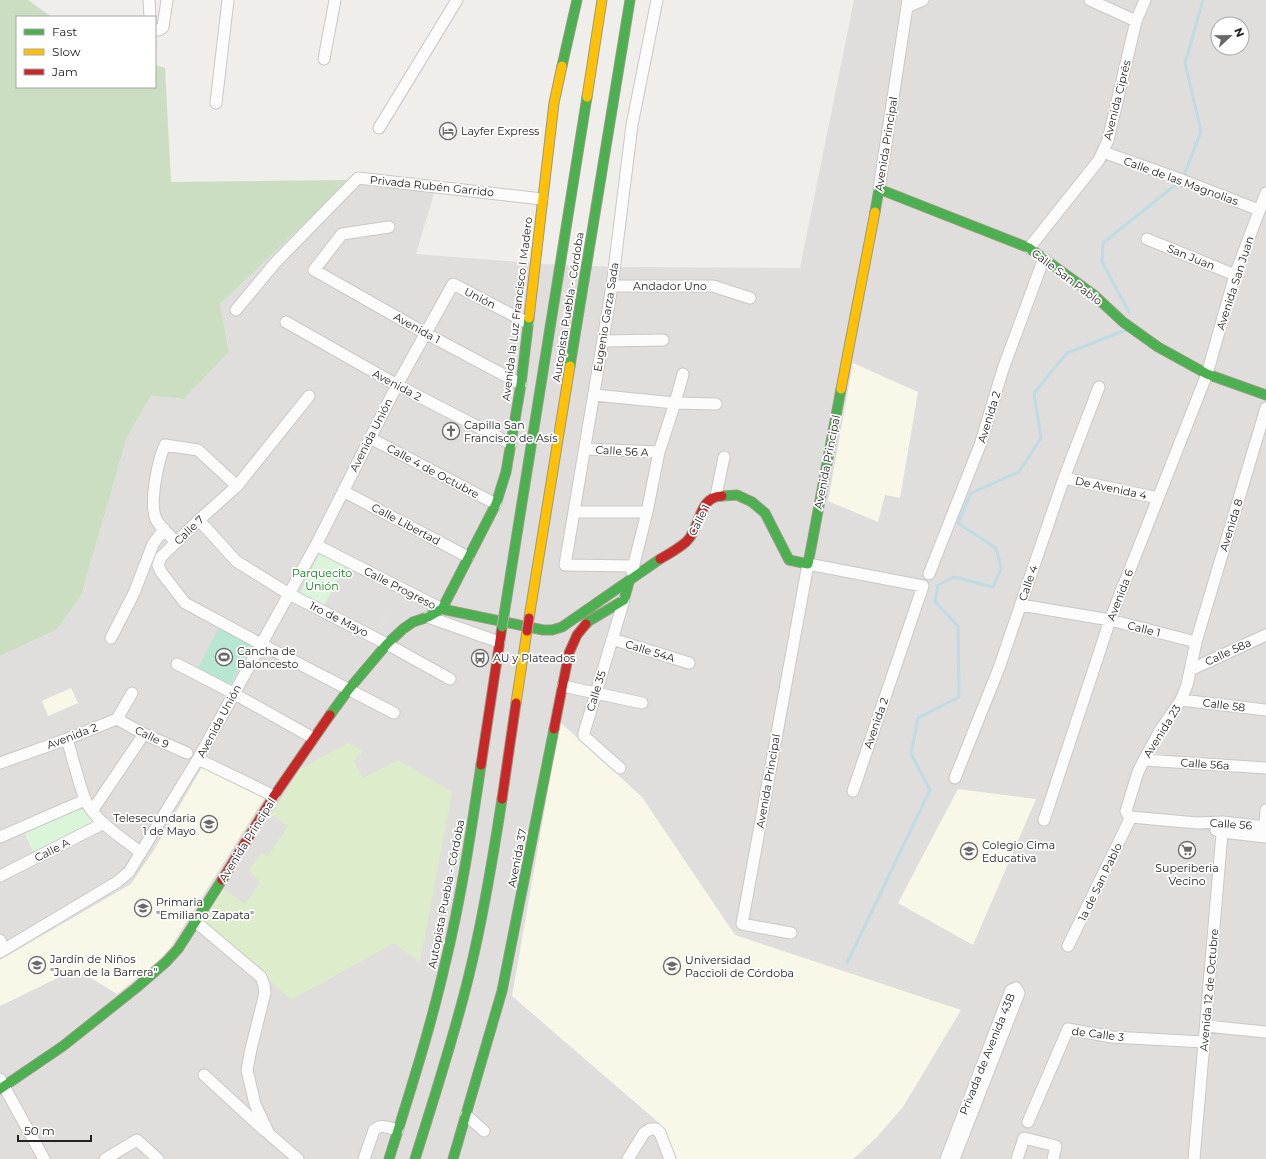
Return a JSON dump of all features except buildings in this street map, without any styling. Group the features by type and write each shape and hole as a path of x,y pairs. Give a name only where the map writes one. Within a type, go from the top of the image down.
{"main road":[{"name":"Avenida la Luz Francisco I Madero","path":"442,609 496,504 506,472 521,384 542,198 556,96 577,0"},
{"name":"Autopista Puebla - Córdoba","path":"389,1159 417,1070 440,988 458,907 602,0"},
{"name":"Autopista Puebla - Córdoba","path":"415,1159 455,1025 482,912 496,832 526,631 630,0"},
{"name":"Calle San Pablo","path":"879,189 1029,248 1094,295 1129,327 1158,347 1207,374 1266,395"},
{"name":"Avenida Principal","path":"808,564 879,189"},
{"name":"Calle 1","path":"442,609 543,630 552,630 562,627 688,541 705,504 716,496 737,495 752,502 765,513 789,560 808,564"},
{"path":"624,600 629,582"},
{"name":"Avenida 37","path":"454,1156 502,991 563,686 568,653 577,636 589,621 624,600"},
{"name":"Avenida Principal","path":"1,1085 63,1046 166,962 178,949 274,796 313,738 349,689 387,644 403,629 413,622 428,617 442,609"},
{"path":"445,1159 454,1156"}],"street":[{"path":"149,0 150,16"},
{"path":"156,30 163,27 167,0"},
{"path":"216,103 228,0"},
{"path":"324,59 335,0"},
{"path":"379,128 457,0"},
{"name":"Eugenio Garza Sada","path":"634,566 565,565 612,286 632,125 657,0"},
{"path":"908,4 923,0"},
{"path":"1090,0 1136,21"},
{"name":"Avenida Ciprés","path":"1029,248 1099,160 1103,152 1108,140 1136,21 1145,0"},
{"name":"Avenida Principal","path":"879,189 908,4"},
{"name":"Calle de las Magnolias","path":"1103,152 1182,180 1259,210"},
{"name":"Privada Rubén Garrido","path":"236,310 275,263 358,178 542,198"},
{"name":"Avenida San Juan","path":"1207,374 1235,275 1266,193"},
{"name":"Avenida 1","path":"389,227 342,234 314,270 425,333 521,384"},
{"name":"San Juan","path":"1147,239 1235,275"},
{"name":"Avenida 2","path":"929,574 980,444 1003,369 1044,258"},
{"name":"Unión","path":"453,284 528,323"},
{"name":"Avenida Unión","path":"1,947 117,882 129,872 198,759 316,545 396,385 453,284"},
{"name":"Andador Uno","path":"612,286 712,286 750,298"},
{"name":"Avenida 2","path":"286,322 396,385 511,444"},
{"path":"603,340 662,340"},
{"path":"629,582 647,512 659,452 683,374"},
{"name":"Avenida 6","path":"1044,820 1110,620 1207,374"},
{"name":"Calle 4","path":"955,778 998,668 1064,478 1099,387"},
{"path":"594,395 675,403 716,404"},
{"name":"Calle 7","path":"261,644 185,603 161,572 158,565 161,557 176,542 237,486 309,396"},
{"name":"Avenida 8","path":"1196,642 1266,408"},
{"name":"Calle 4 de Octubre","path":"370,438 496,504"},
{"path":"176,542 157,521 153,498 161,453 165,445 198,450 237,486"},
{"name":"Calle 56 A","path":"585,449 659,452"},
{"path":"716,496 724,457"},
{"name":"De Avenida 4","path":"1064,478 1158,498"},
{"name":"Calle Libertad","path":"343,491 468,557"},
{"path":"575,512 647,512"},
{"name":"1ro de Mayo","path":"199,520 236,561 289,594 387,644 450,679"},
{"path":"111,638 134,593 153,544 164,529"},
{"name":"Calle Progreso","path":"316,545 442,609"},
{"name":"Avenida Principal","path":"791,933 742,924 808,564"},
{"name":"Calle 1","path":"808,564 923,586"},
{"name":"Avenida 2","path":"853,791 923,586"},
{"name":"Calle 35","path":"620,768 584,736 595,693 624,600"},
{"name":"Calle 1","path":"1021,605 1110,620 1196,642"},
{"path":"428,617 499,642"},
{"name":"Calle 58a","path":"1190,670 1266,635"},
{"name":"Calle 54A","path":"612,639 689,663"},
{"name":"Avenida 23","path":"1132,817 1126,811 1138,772 1161,729 1181,700 1187,686 1196,642"},
{"path":"261,644 394,713"},
{"path":"177,664 313,738"},
{"path":"563,686 642,703"},
{"path":"117,719 132,693"},
{"name":"Calle 58","path":"1181,700 1266,710"},
{"name":"Avenida 2","path":"0,763 67,740 117,719"},
{"name":"Calle 9","path":"117,719 144,734 188,753"},
{"path":"92,810 144,734"},
{"path":"67,740 86,800 92,810 104,823 141,853"},
{"path":"198,759 274,796"},
{"name":"Calle 56a","path":"1144,760 1266,768"},
{"path":"0,837 86,800"},
{"path":"1265,832 1266,810"},
{"name":"Calle 56","path":"1132,817 1197,822 1222,827 1265,832"},
{"name":"1a de San Pablo","path":"1068,946 1132,817"},
{"name":"Calle A","path":"0,876 104,823"},
{"name":"Avenida 12 de Octubre","path":"1194,1159 1222,827"},
{"path":"196,922 261,977 264,985 265,993 247,1070 255,1104 269,1134"},
{"name":"Privada de Avenida 43B","path":"946,1159 1011,990 1016,988 1020,993 954,1159"},
{"path":"1206,1026 1266,1032"},
{"name":"de Calle 3","path":"1028,1122 1068,1029 1112,1036 1204,1042"},
{"path":"204,1075 298,1159"},
{"path":"1,1085 44,1159"},
{"path":"466,1115 484,1131"},
{"path":"364,1159 374,1130 377,1127 382,1126 398,1130"},
{"path":"628,1159 644,1133 650,1128 656,1129 660,1134 670,1159"},
{"path":"1017,1159 1024,1138 1056,1146 1053,1159"},
{"path":"105,1159 137,1140 158,1159"}],"shaded area":[{"path":"854,0 1266,0 1266,1159 0,1159 0,656 56,630 81,596 127,437 151,396 184,399 229,352 220,304 350,180 436,187 416,254 546,264 615,267 800,268"},
{"path":"853,363 918,392 900,498 885,495 878,522 828,501"},
{"path":"387,608 394,612 382,631 376,628"},
{"path":"71,688 78,703 48,716 42,701"},
{"name":"Universidad Paccioli de Córdoba","path":"560,722 642,797 735,935 961,1010 903,1107 876,1138 853,1159 677,1159 659,1123 512,996"},
{"path":"202,767 265,797 170,948 157,962 117,994 76,969 0,1006 0,960 131,884 154,850"},
{"name":"Colegio Cima Educativa","path":"958,789 1036,799 973,945 898,903"}],"green space":[{"path":"0,0 28,0 51,16 16,16 16,88 156,88 156,65 165,68 171,182 350,180 220,304 229,352 184,399 151,396 127,437 81,596 56,630 0,656"},
{"name":"Parquecito Unión","path":"320,552 345,565 324,606 300,594"},
{"name":"Cancha de Baloncesto","path":"219,628 251,645 229,687 197,670"},
{"path":"348,743 363,751 354,761 363,778 398,760 452,792 420,962 394,943 291,1000 203,921 223,889 245,904 260,883 249,870 261,853 268,856 288,826 271,815 300,769"},
{"path":"81,806 95,825 34,854 24,832"}],"waterway":[{"path":"1183,178 1201,131 1185,63 1203,0"},
{"path":"1129,312 1102,262 1103,243 1179,182"},
{"path":"847,963 930,790 911,754 918,718 959,697 958,626 935,602 938,585 954,577 993,587 1001,568 996,548 958,523 971,493 1019,472 1041,438 1034,393 1067,353 1126,330"}],"traffic: fast":[{"path":"562,66 577,0"},
{"path":"570,366 630,0"},
{"path":"504,615 587,97"},
{"path":"875,212 879,189 1029,248 1094,295 1123,322 1158,347 1207,374 1266,395"},
{"path":"442,609 496,504 506,472 521,384 529,318"},
{"path":"722,496 737,495 752,502 765,513 789,560 808,564 841,389"},
{"path":"442,609 543,630 552,630 562,627 660,559"},
{"path":"586,624 624,600 629,582"},
{"path":"330,715 349,689 387,644 413,622 428,617 442,609"},
{"path":"502,627 504,615"},
{"path":"453,1159 502,991 554,729"},
{"path":"389,1159 426,1038 451,940 481,765"},
{"path":"415,1159 469,975 479,932 502,799"},
{"path":"0,1089 63,1046 166,962 178,949 222,880"}],"traffic: slow":[{"path":"587,97 602,0"},
{"path":"529,318 554,103 562,66"},
{"path":"841,389 875,212"},
{"path":"529,618 570,366"},
{"path":"516,703 527,631"}],"traffic: jam":[{"path":"660,559 686,542 695,529 704,507 714,498 722,496"},
{"path":"527,631 529,618"},
{"path":"554,729 569,653 577,635 586,624"},
{"path":"481,765 502,627"},
{"path":"502,799 516,703"},
{"path":"222,880 274,796 330,715"}],"place":[{"name":"Layfer Express","path":"448,131"},
{"name":"Capilla San Francisco de Asís","path":"451,431"},
{"name":"Cancha de Baloncesto","path":"224,657"},
{"name":"AU y Plateados","path":"480,658"},
{"name":"Telesecundaria 1 de Mayo","path":"209,824"},
{"name":"Superiberia Vecino","path":"1187,850"},
{"name":"Colegio Cima Educativa","path":"969,851"},
{"name":"Primaria \"Emiliano Zapata\"","path":"143,908"},
{"name":"Jardín de Niños \"Juan de la Barrera\"","path":"37,965"},
{"name":"Universidad Paccioli de Córdoba","path":"672,966"}]}
